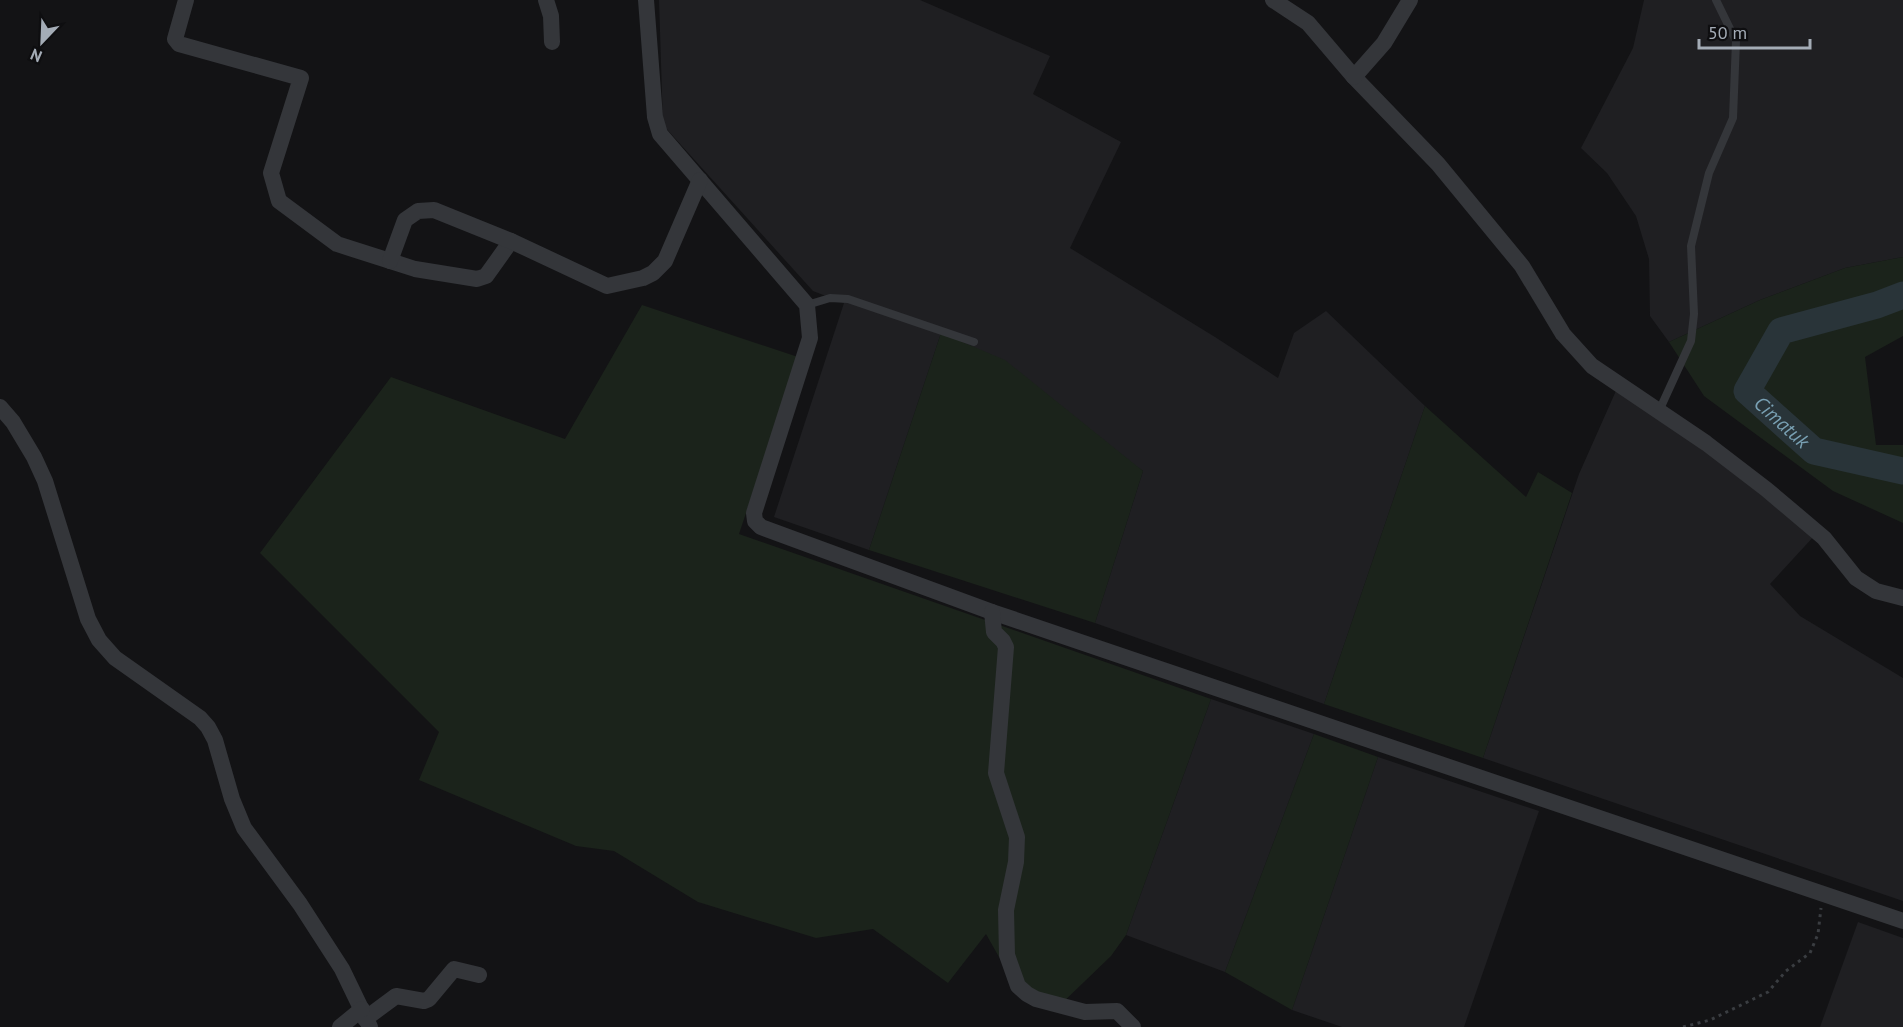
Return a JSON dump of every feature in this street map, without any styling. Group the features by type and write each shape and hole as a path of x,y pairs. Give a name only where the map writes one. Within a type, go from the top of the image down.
{"street":[{"path":"186,0 175,39 179,44 301,78 271,173 279,201 337,244 415,269 477,279 486,276 511,241"},
{"path":"546,0 551,15 552,42"},
{"path":"646,0 655,117 660,135 807,305 810,338 754,513 755,521 761,527 992,612 1903,921"},
{"path":"1273,0 1308,23 1354,77 1438,164 1480,212 1522,266 1563,334 1592,366 1706,443 1766,489 1824,538 1856,578 1876,591 1903,598"},
{"path":"1354,77 1384,43 1410,0"},
{"path":"390,261 405,220 418,210 434,210 511,241 607,285 643,278 653,273 665,261 700,180"},
{"path":"0,406 13,422 34,457 45,481 88,619 99,640 115,658 200,718 208,727 215,740 232,799 244,828 300,904 342,969 366,1018"},
{"path":"992,612 993,632 1004,641 1006,647 996,773 1017,837 1016,862 1005,910 1007,955 1018,986 1026,994 1036,999 1085,1012 1117,1011 1132,1027"},
{"path":"340,1027 366,1018 396,996 424,1001 429,999 454,969 479,975"}],"lane":[{"path":"1659,411 1691,341 1694,314 1691,246 1709,173 1732,117 1736,41 1716,0"},
{"path":"807,305 830,298 848,299 974,342"}],"path":[{"path":"1683,1027 1710,1020 1768,992 1786,970 1810,953 1818,934 1823,894"}],"shaded area":[{"path":"659,0 920,0 1050,56 1033,94 1121,142 1070,248 1278,378 1294,333 1326,311 1425,406 1324,704 1095,623 1143,471 941,333 869,550 774,517 844,303 813,291 663,125"},
{"path":"1644,0 1903,0 1903,257 1845,268 1760,300 1669,342 1650,316 1649,259 1636,216 1607,173 1581,148 1633,48"},
{"path":"1903,257 1903,336 1865,357 1876,445 1903,445 1903,523 1833,491 1704,396 1669,342 1760,300 1845,268"},
{"path":"642,305 798,357 739,534 1211,699 1126,935 1111,956 1057,1008 1008,973 986,934 948,983 873,929 816,938 698,902 614,851 576,846 419,780 439,732 260,553 391,377 565,439"},
{"path":"941,333 1005,360 1143,471 1095,623 869,550"},
{"path":"1619,384 1816,534 1770,584 1800,616 1903,678 1903,901 1483,758 1579,474"},
{"path":"1425,406 1526,497 1538,472 1572,493 1483,758 1324,704"},
{"path":"1211,699 1314,734 1225,972 1126,935"},
{"path":"1314,734 1378,757 1292,1010 1225,972"},
{"path":"1378,757 1539,811 1464,1027 1342,1027 1292,1010"},
{"path":"1858,922 1903,938 1903,1027 1820,1027"}],"waterway":[{"name":"Cimatuk","path":"1903,295 1877,305 1781,331 1747,391 1814,451 1903,471"}]}
